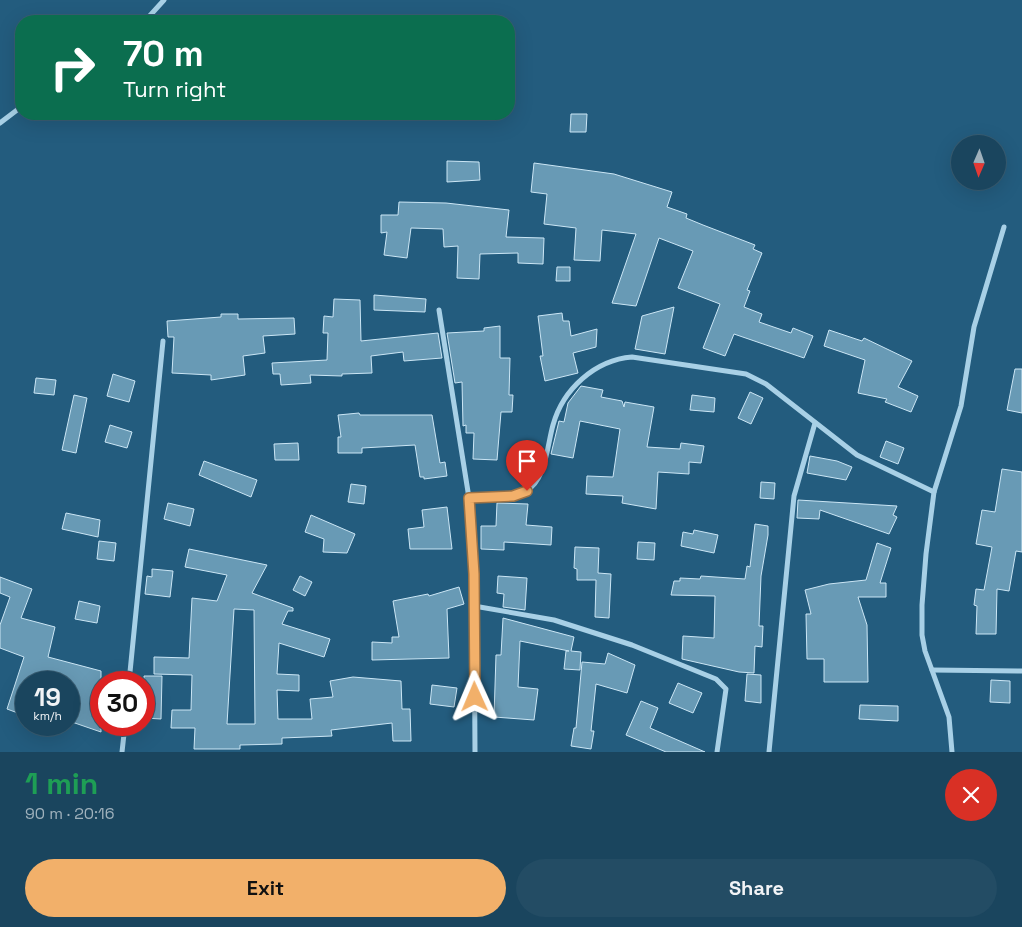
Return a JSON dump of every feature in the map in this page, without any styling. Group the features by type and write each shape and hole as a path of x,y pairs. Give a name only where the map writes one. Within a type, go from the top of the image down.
{"street":[{"path":"150,15 164,0"},
{"path":"0,123 15,112"},
{"path":"952,752 949,717 925,651 922,635 922,605 934,492 961,406 974,327 1004,227"},
{"path":"439,310 469,498 474,606 476,752"},
{"path":"130,671 163,341"},
{"path":"469,498 513,496 527,491 537,480 545,461 553,423 564,399 585,376 615,358 632,357 746,374 766,384 857,455 934,492"},
{"path":"769,752 794,496 815,423"},
{"path":"474,606 554,620 632,645 716,679 726,689 717,752"},
{"path":"932,670 1022,671"},
{"path":"122,752 124,736"}],"building":[{"path":"571,114 587,114 586,132 570,132"},
{"path":"447,161 479,162 480,180 447,182"},
{"path":"534,163 614,174 672,192 667,207 687,214 686,218 755,245 753,249 762,253 747,290 750,291 744,307 762,314 759,322 791,333 793,328 813,336 804,358 734,334 725,356 703,348 720,304 678,288 693,251 659,238 636,306 612,303 636,234 602,230 600,261 574,260 576,228 544,224 547,194 531,192"},
{"path":"399,202 446,203 509,210 506,237 544,238 543,264 518,263 518,253 480,254 479,279 457,278 458,246 444,247 443,229 411,228 407,258 384,255 387,232 381,233 381,215 398,215"},
{"path":"557,267 570,267 570,281 556,281"},
{"path":"374,295 426,299 425,312 374,310"},
{"path":"334,299 360,300 361,341 438,333 442,358 404,361 403,352 371,356 372,373 342,374 342,376 310,375 311,383 281,385 280,374 273,374 272,363 327,360 328,333 323,333 324,316 333,317"},
{"path":"674,307 665,354 635,349 642,316"},
{"path":"562,313 563,321 569,321 571,336 597,329 596,347 573,353 578,373 545,381 540,356 543,356 538,316"},
{"path":"221,314 238,314 238,319 294,318 295,334 263,336 265,353 243,356 245,375 211,380 211,375 172,373 174,337 168,337 167,321 221,317"},
{"path":"500,326 500,358 510,358 509,395 513,395 512,412 501,412 497,460 473,459 474,433 466,433 466,425 463,426 462,382 455,383 447,333 484,331 484,328"},
{"path":"829,330 862,341 864,338 912,361 898,387 918,396 911,412 885,402 887,399 858,393 865,360 824,346"},
{"path":"1015,369 1022,369 1022,413 1007,410"},
{"path":"113,374 135,381 129,402 107,396"},
{"path":"36,378 56,380 54,395 34,393"},
{"path":"581,386 603,390 601,397 622,401 624,407 625,402 654,407 647,447 680,449 681,443 704,446 701,463 689,462 689,474 658,472 656,509 622,503 623,496 586,494 587,476 613,477 620,429 580,421 573,458 551,454 559,421 564,422 568,403"},
{"path":"750,392 763,398 751,424 738,418"},
{"path":"74,395 87,398 76,453 62,450"},
{"path":"692,395 715,398 714,412 690,410"},
{"path":"359,413 360,415 432,415 440,463 445,462 447,476 424,479 424,477 420,477 415,445 362,448 362,453 338,453 338,437 341,437 338,415"},
{"path":"110,425 132,432 127,448 105,442"},
{"path":"886,441 904,448 898,464 880,457"},
{"path":"298,443 299,460 275,460 274,444"},
{"path":"810,456 837,461 852,467 846,480 807,473"},
{"path":"204,461 257,480 251,497 199,475"},
{"path":"1002,469 1022,472 1022,552 1016,551 1009,591 997,589 996,634 976,634 977,606 974,605 976,589 984,590 992,547 976,544 982,510 995,512"},
{"path":"761,482 775,483 774,499 760,498"},
{"path":"351,484 366,486 364,504 348,502"},
{"path":"798,500 897,506 893,515 897,517 889,534 820,510 819,519 797,518"},
{"path":"168,503 194,509 190,526 164,519"},
{"path":"497,503 528,504 526,525 552,527 551,545 504,542 504,550 481,549 481,526 496,526"},
{"path":"447,507 452,549 410,549 408,529 424,527 422,510"},
{"path":"66,513 100,520 98,537 62,529"},
{"path":"311,515 355,534 347,553 323,552 324,539 305,532"},
{"path":"755,524 768,526 768,535 761,576 759,626 763,626 762,647 755,646 754,673 739,672 682,659 683,636 714,638 715,596 671,595 674,581 680,581 680,578 700,579 701,576 745,579 747,566 750,567"},
{"path":"694,530 718,535 714,553 681,546 683,532 693,534"},
{"path":"99,541 116,543 114,561 97,559"},
{"path":"638,542 655,543 654,560 637,559"},
{"path":"877,543 891,548 880,583 886,583 886,597 858,597 867,625 868,682 824,682 824,659 807,659 806,614 811,614 805,590 829,584 866,580"},
{"path":"575,547 599,548 598,573 611,574 609,618 595,617 596,580 577,580 577,569 574,568"},
{"path":"189,549 267,565 252,593 293,608 293,611 288,611 282,624 330,639 324,657 279,643 277,674 299,675 299,691 277,690 278,719 312,719 310,699 333,697 330,681 353,677 401,681 402,709 410,709 411,741 393,741 392,723 331,730 332,736 282,738 282,744 240,745 240,749 194,749 195,728 171,728 172,710 191,710 192,675 155,674 154,657 189,658 192,598 217,601 227,575 185,567","holes":["234,609 254,610 255,724 227,724"]},
{"path":"152,569 173,571 170,597 145,594 147,576 152,577"},
{"path":"300,576 312,582 305,596 293,590"},
{"path":"498,576 527,578 525,610 503,607 504,594 497,593"},
{"path":"0,577 32,589 21,618 55,627 48,657 101,671 90,671 90,728 80,725 80,671 19,671 24,657 0,648 0,625 10,597 0,593"},
{"path":"459,587 464,604 447,609 449,658 372,660 372,642 392,643 392,637 399,637 393,601 428,594 429,596"},
{"path":"79,601 100,606 97,623 75,619"},
{"path":"503,618 574,637 571,651 581,652 580,670 564,669 566,651 569,651 520,641 518,687 538,689 534,720 494,717 496,655 501,655"},
{"path":"608,653 635,665 627,693 596,684 591,731 594,731 591,749 571,746 574,728 576,728 582,662 605,664"},
{"path":"747,674 761,675 761,703 745,701"},
{"path":"155,676 162,676 161,719 155,719"},
{"path":"991,680 1010,681 1010,703 990,702"},
{"path":"678,683 702,693 693,713 669,703"},
{"path":"15,685 15,712 7,709"},
{"path":"432,685 457,688 454,707 430,704"},
{"path":"641,701 658,708 650,728 705,752 666,752 626,735"},
{"path":"860,705 898,706 898,721 859,719"}],"route":[{"path":"475,697 474,574 469,498 513,496 527,491"}]}
